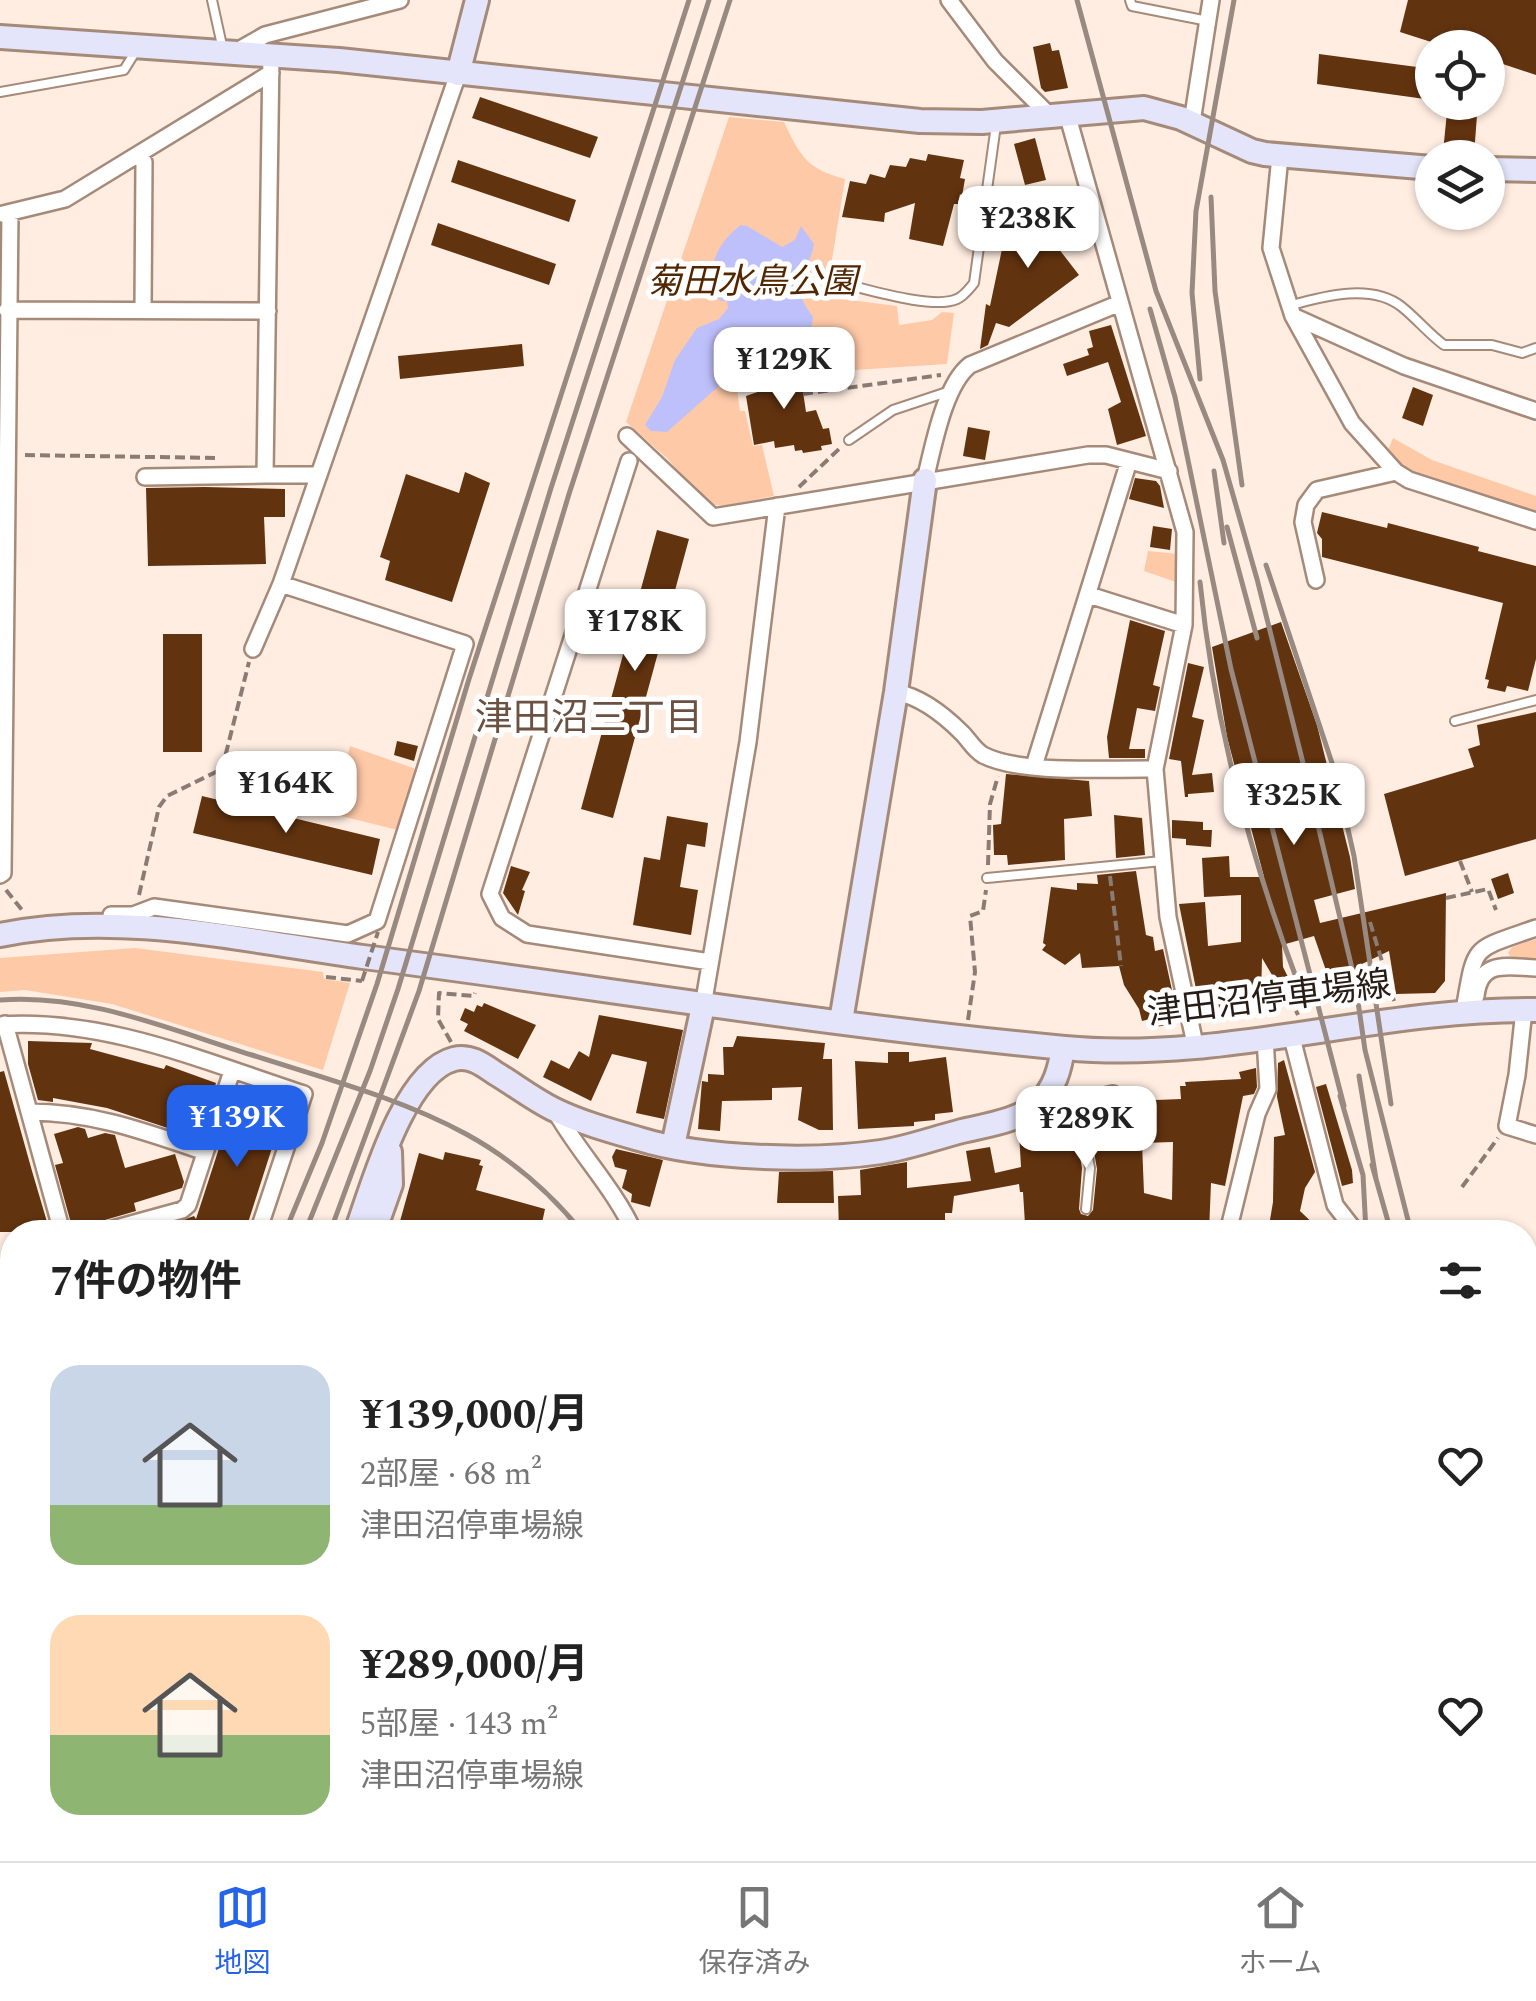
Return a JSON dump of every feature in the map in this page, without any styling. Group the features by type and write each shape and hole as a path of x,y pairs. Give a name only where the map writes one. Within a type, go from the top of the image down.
{"street":[{"path":"230,51 265,36 372,3 400,0"},
{"path":"253,649 281,584 458,74 477,0"},
{"path":"948,0 995,61 1060,117 1120,303 1187,547 1184,625 1155,770 1171,940 1196,1049"},
{"path":"1192,122 1212,0"},
{"path":"0,37 230,51 271,63 458,74 920,121 1060,117 1134,107 1192,122 1252,151 1415,167"},
{"path":"0,875 5,214 65,199 139,154 271,63"},
{"path":"265,475 271,63"},
{"path":"139,154 144,162 142,310"},
{"path":"1280,156 1271,248 1291,311 1352,423 1396,472 1409,480 1536,521"},
{"path":"1505,169 1536,170"},
{"path":"841,1021 896,692 925,480 952,390 961,372 970,365 1120,303"},
{"path":"7,310 268,311"},
{"path":"1291,311 1404,366 1536,411"},
{"path":"626,436 714,517 1088,455 1169,471"},
{"path":"629,460 490,894 502,918 526,934 710,962"},
{"path":"1034,766 1129,461"},
{"path":"1316,580 1304,522 1306,505 1317,490 1396,472"},
{"path":"145,478 319,475"},
{"path":"673,1146 703,1006 748,742 779,506"},
{"path":"23,920 134,915 154,907 348,934 377,921 464,644 281,584"},
{"path":"1089,595 1184,625"},
{"path":"896,692 918,698 962,732 983,755 1034,766 1155,770"},
{"name":"津田沼停車場線","path":"0,935 23,920 134,926 703,1006 1108,1052 1196,1049 1265,1038 1295,1026 1470,1010 1530,1010"},
{"path":"1470,1010 1470,965 1480,950 1536,928"},
{"path":"1498,941 1497,956 1503,966"},
{"path":"1470,1010 1478,979 1484,972 1503,966 1536,968"},
{"path":"1530,1010 1506,1126 1536,1134"},
{"path":"59,1220 3,1024 58,1025 135,1038 304,1094 262,1220"},
{"path":"1295,1026 1336,1204 1347,1220"},
{"path":"1231,1220 1268,1088 1265,1038"},
{"path":"360,1220 389,1144 415,1090 441,1064 456,1058 484,1065 554,1110 643,1140 780,1156 882,1152 1002,1121 1037,1105 1045,1097 1059,1071 1063,1048"},
{"path":"146,1220 188,1205 232,1071"},
{"path":"1045,1097 1064,1105 1114,1094"},
{"path":"554,1110 628,1220"},
{"path":"30,1112 68,1112 112,1120 206,1152"},
{"path":"378,1220 391,1184 389,1144"}],"lane":[{"path":"212,0 230,51"},
{"path":"1130,0 1132,6 1208,21"},
{"path":"0,92 124,70 138,48"},
{"path":"840,283 938,303 956,300 968,292 974,283 996,121"},
{"path":"1291,311 1332,294 1383,298 1400,305 1444,345 1492,345 1522,353 1536,348"},
{"path":"849,440 893,410 952,390"},
{"path":"1455,721 1536,700"},
{"path":"988,878 1162,861"},
{"path":"1078,1104 1090,1168 1086,1209"}],"path":[{"path":"804,394 961,372"},
{"path":"779,506 849,440"},
{"path":"5,454 228,458"},
{"path":"136,904 159,807 167,796 222,769 253,649"},
{"path":"1460,860 1472,892"},
{"path":"1109,866 1121,966"},
{"path":"0,884 23,920"},
{"path":"1446,898 1488,889 1496,910"},
{"path":"1370,922 1394,1001"},
{"path":"326,976 362,981 378,932"},
{"path":"452,1044 438,1019 439,994 474,996"},
{"path":"1290,997 1295,1026"},
{"path":"1462,1187 1506,1126"}],"green space":[{"name":"菊田水鳥公園","path":"729,117 784,122 806,160 845,179 826,297 897,306 899,325 932,320 942,312 954,313 947,364 793,374 789,353 761,357 763,376 737,389 740,411 745,411 753,446 762,445 774,496 723,506 703,503 668,459 626,422"},
{"path":"1393,438 1432,460 1536,496 1536,517 1412,476 1387,453"},
{"path":"1148,551 1177,554 1176,582 1144,571"},
{"path":"350,746 416,769 398,830 333,814"},
{"path":"1536,939 1536,960 1511,958 1508,953 1512,947"},
{"path":"135,948 323,972 324,979 350,983 323,1070 112,1004 25,990 0,992 0,958"}],"water":[{"path":"741,225 782,247 795,240 801,226 814,244 799,287 813,317 810,336 792,346 752,349 740,354 720,385 667,432 651,431 645,425 662,397 675,360 697,328 719,319 728,308 727,301 720,301 715,291 712,270 719,250"}],"building":[{"path":"1408,0 1536,0 1536,75 1505,65 1505,30 1415,30 1415,37 1400,32"},
{"path":"1050,43 1052,51 1059,50 1068,88 1045,92 1033,47"},
{"path":"1319,54 1415,67 1415,98 1317,84"},
{"path":"480,97 598,137 590,158 472,118"},
{"path":"1446,120 1477,120 1475,140 1444,140"},
{"path":"1035,138 1046,180 1025,185 1014,144"},
{"path":"928,154 964,160 962,196 954,204 943,246 909,239 915,203 885,213 884,222 842,217 850,181 866,184 870,174 885,178 890,165 906,167 910,158 926,161"},
{"path":"458,160 576,200 569,222 451,182"},
{"path":"1009,216 1081,229 1077,248 1055,244 1079,275 1009,327 996,323 988,345 980,349 986,304 990,306"},
{"path":"438,223 556,264 549,285 431,245"},
{"path":"1111,325 1146,436 1117,445 1108,409 1121,402 1108,362 1067,376 1063,364 1089,355 1087,349 1093,347 1089,331"},
{"path":"522,344 524,366 400,379 398,356"},
{"path":"788,355 791,378 794,377 795,386 802,385 806,412 816,410 823,429 829,428 832,444 821,446 822,450 803,453 795,451 794,445 775,448 774,441 754,445 746,396 766,389 762,358"},
{"path":"1413,387 1433,395 1423,426 1402,418"},
{"path":"968,427 990,431 985,460 963,456"},
{"path":"465,472 490,483 452,602 385,580 390,561 380,557 406,474 459,493"},
{"path":"1135,478 1156,481 1164,508 1129,499"},
{"path":"146,488 285,489 285,517 264,517 266,564 148,566"},
{"path":"1322,512 1387,528 1388,523 1536,566 1536,659 1528,691 1507,686 1505,692 1487,688 1489,680 1485,679 1503,603 1322,557 1322,539 1317,533"},
{"path":"1153,526 1172,529 1170,550 1150,547"},
{"path":"657,530 689,539 613,818 581,809"},
{"path":"1130,620 1165,631 1153,685 1160,687 1155,711 1137,708 1129,749 1145,749 1145,758 1109,758 1107,737"},
{"path":"1281,622 1317,725 1355,889 1314,900 1320,923 1446,893 1445,981 1435,993 1396,994 1389,951 1362,964 1365,973 1330,982 1314,936 1282,945 1283,967 1298,997 1288,1002 1262,958 1261,999 1239,998 1202,1019 1179,904 1205,902 1208,946 1241,942 1241,895 1204,897 1202,858 1229,856 1230,877 1264,877 1227,737 1212,647"},
{"path":"163,634 202,634 202,752 163,752"},
{"path":"1188,663 1204,667 1192,717 1204,720 1192,775 1212,773 1214,792 1185,797 1181,761 1169,759"},
{"path":"1536,712 1536,839 1405,876 1384,794 1474,767 1468,749 1480,745 1477,725"},
{"path":"397,741 418,746 414,761 394,755"},
{"path":"1006,774 1089,781 1092,816 1064,819 1065,860 1008,865 1007,855 994,855 993,825 1001,824"},
{"path":"202,796 380,839 372,875 193,833"},
{"path":"1114,815 1142,818 1145,855 1116,858"},
{"path":"667,816 708,823 705,847 687,844 680,887 698,890 691,935 633,925 644,857 660,860"},
{"path":"1172,820 1203,822 1203,830 1212,830 1211,847 1186,845 1186,839 1172,838"},
{"path":"511,866 530,872 518,915 503,893"},
{"path":"1136,871 1146,935 1153,937 1155,951 1163,949 1179,1022 1152,1028 1150,1019 1142,1021 1119,966 1082,968 1080,953 1065,965 1042,950 1046,945 1043,943 1051,887 1077,890 1077,883 1098,884 1097,875"},
{"path":"1508,873 1514,893 1498,899 1491,879"},
{"path":"484,1003 536,1025 518,1059 464,1031 468,1024 460,1020 465,1008 474,1012 477,1005 482,1007"},
{"path":"599,1015 683,1030 664,1119 636,1113 647,1062 612,1054 591,1101 543,1077 551,1060 569,1069 579,1051 589,1057"},
{"path":"737,1036 825,1043 823,1059 832,1059 833,1130 819,1130 798,1120 802,1087 772,1088 772,1100 722,1101 720,1131 698,1129 702,1081 708,1082 708,1074 724,1075 723,1047 733,1047"},
{"path":"28,1041 92,1043 90,1049 164,1069 166,1065 216,1083 198,1138 107,1108 53,1098 53,1102 38,1100 28,1064"},
{"path":"888,1052 909,1052 909,1062 946,1057 953,1112 935,1114 935,1120 914,1122 914,1126 858,1129 855,1061 888,1063"},
{"path":"1284,1060 1315,1172 1305,1188 1300,1211 1309,1220 1270,1220 1274,1137 1285,1135 1277,1097 1278,1063"},
{"path":"1256,1068 1257,1087 1254,1094 1243,1096 1225,1186 1211,1183 1209,1220 1025,1220 1019,1184 954,1196 952,1213 945,1213 945,1220 839,1220 838,1196 861,1195 860,1170 907,1162 907,1188 971,1181 966,1151 990,1147 995,1173 1021,1167 1019,1132 1046,1123 1066,1123 1066,1130 1075,1129 1082,1168 1079,1209 1088,1216 1093,1210 1097,1169 1090,1129 1092,1110 1126,1107 1132,1101 1181,1099 1180,1086 1186,1086 1185,1082 1241,1079 1239,1072","holes":["1173,1142 1172,1200 1144,1193 1142,1143"]},
{"path":"4,1071 47,1220 0,1220 0,1072"},
{"path":"1326,1084 1352,1170 1353,1183 1342,1186 1316,1087"},
{"path":"268,1094 287,1101 249,1220 183,1220 194,1216 196,1219 235,1099 263,1108"},
{"path":"78,1127 85,1129 88,1138 105,1133 115,1135 125,1168 175,1154 184,1182 182,1188 134,1203 136,1211 105,1220 70,1220 55,1165 63,1163 54,1134"},
{"path":"616,1149 663,1160 650,1207 631,1202 632,1194 622,1188 627,1170 615,1167 612,1157"},
{"path":"445,1152 481,1160 476,1190 545,1209 543,1220 400,1220 419,1153 443,1160"},
{"path":"833,1171 834,1203 777,1203 779,1172"}],"railway":[{"path":"290,1220 322,1143 377,984 469,679 689,0"},
{"path":"310,1220 370,1071 398,989 551,488 709,0"},
{"path":"334,1220 419,991 569,494 730,0"},
{"path":"1077,0 1156,291 1223,460 1257,579 1355,981 1365,1050 1408,1220"},
{"path":"1200,379 1192,293 1196,211 1234,0"},
{"path":"1211,197 1215,291 1242,485"},
{"path":"1150,309 1175,397 1231,669 1344,1106"},
{"path":"1214,471 1224,543"},
{"path":"1227,527 1257,638"},
{"path":"1266,565 1335,772 1354,856 1391,1104"},
{"path":"1200,582 1214,686 1236,788 1265,889 1300,988"},
{"path":"0,1000 64,1002 128,1016 388,1099 466,1134 514,1165 572,1220"},
{"path":"1359,1076 1376,1179"},
{"path":"1340,1096 1363,1175 1365,1220"},
{"path":"1372,1165 1388,1220"}],"district":[{"name":"津田沼三丁目","path":"589,719"}]}
